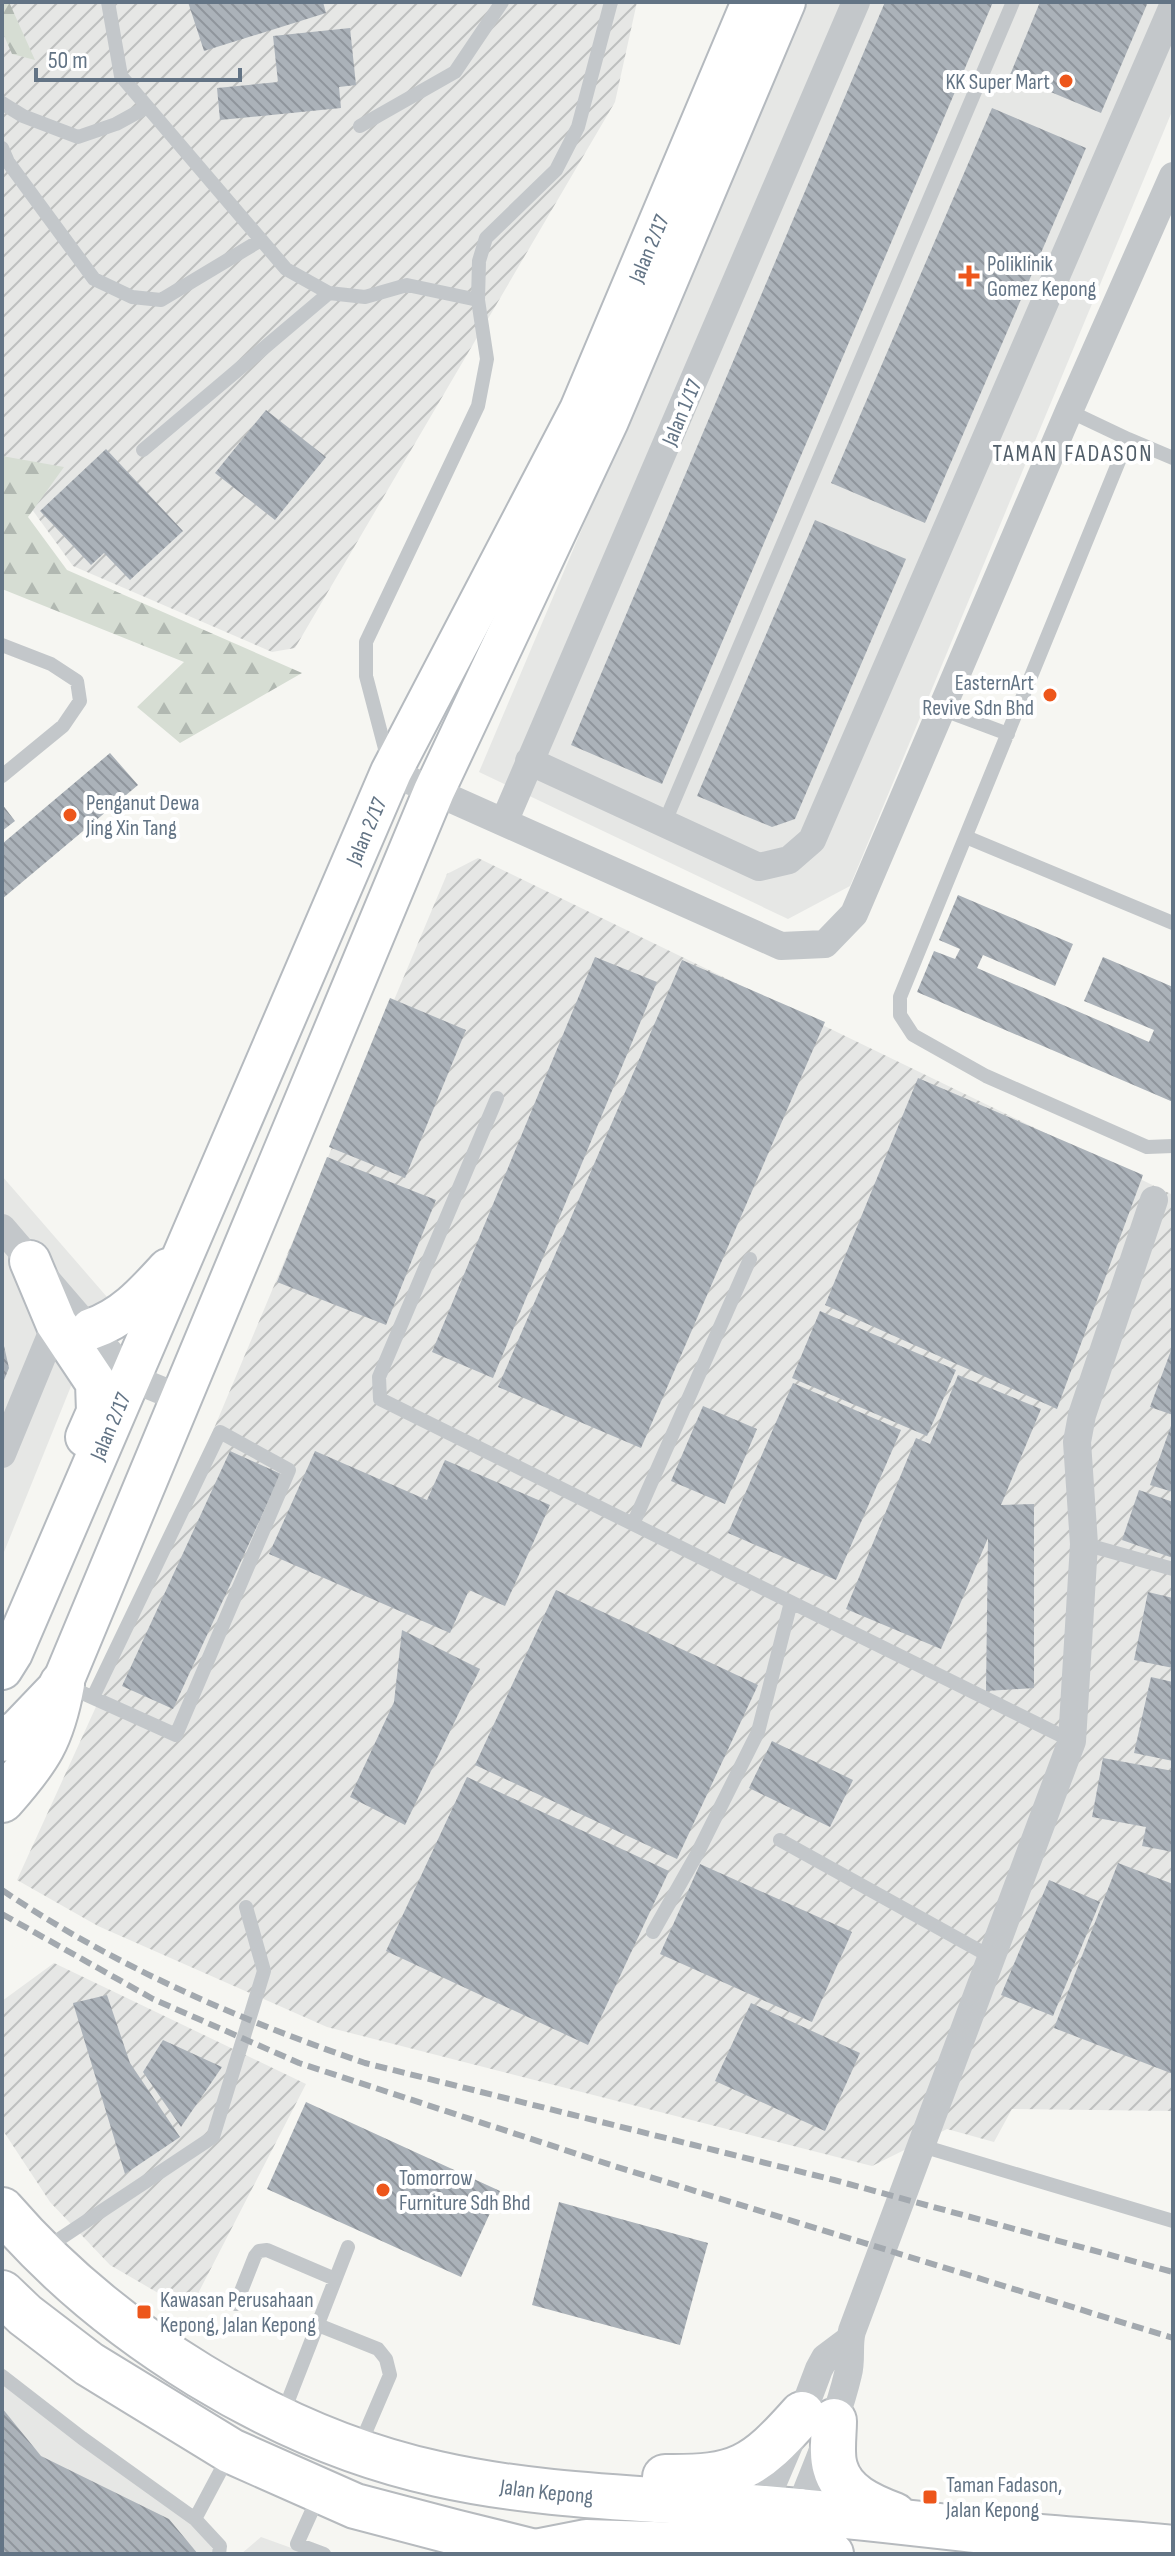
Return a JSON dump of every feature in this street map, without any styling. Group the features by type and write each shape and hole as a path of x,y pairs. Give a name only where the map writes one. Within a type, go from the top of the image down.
{"main road":[{"path":"2,1800 29,1769 77,1690"},
{"name":"Jalan Kepong","path":"2,2210 95,2301 150,2342 241,2399 281,2420 357,2452 438,2474 544,2490 780,2517 908,2521 1173,2548"},
{"path":"10,2302 89,2364 231,2451 355,2506 529,2552 586,2542 746,2544 780,2517 797,2543 831,2554"},
{"path":"544,2490 628,2477 699,2478 729,2473 759,2458 818,2418 834,2466 843,2482 866,2504 908,2521"}],"street":[{"name":"Jalan 2/17","path":"2,1669 12,1653 189,1245 391,772 580,410 752,2"},
{"name":"Jalan 2/17","path":"2,1741 77,1690 180,1398 434,791 608,421 785,2"},
{"name":"Jalan 1/17","path":"504,822 856,2"},
{"path":"529,761 759,867 789,860 812,840 1173,6"},
{"path":"391,772 781,946 825,944 854,914 1173,176"},
{"path":"780,2517 818,2418 848,2375 849,2340 1072,1741 1084,1544 1077,1442 1082,1415 1154,1200"},
{"path":"2,1228 30,1261 74,1326 96,1383 97,1412 75,1465 78,1497"},
{"path":"74,1326 107,1324 124,1313 146,1294 189,1245"},
{"path":"74,1326 131,1378 180,1398"},
{"path":"2,1454 74,1326"}],"lane":[{"path":"108,2 121,76 286,269 329,293 365,297 407,285 478,300"},
{"path":"360,126 455,72 502,2"},
{"path":"391,772 366,676 366,642 478,406 487,359 478,300 479,261 486,238 556,170 578,127 611,2"},
{"path":"664,824 1013,2"},
{"path":"2,103 23,116 78,137 116,124 147,107"},
{"path":"2,148 8,162 94,279 132,297 161,300 261,240"},
{"path":"143,450 329,293"},
{"path":"1069,411 1173,458"},
{"path":"1128,439 900,997 900,1015 913,1035 986,1076 1147,1147 1173,1146"},
{"path":"2,645 51,664 77,681 80,701 63,726 2,776"},
{"path":"941,709 1008,734"},
{"path":"966,837 1173,923"},
{"path":"497,1098 379,1377 380,1399 1072,1741"},
{"path":"633,1524 750,1259"},
{"path":"220,1432 289,1470 176,1735 77,1690 220,1432"},
{"path":"1084,1544 1173,1569"},
{"path":"653,1932 697,1854 758,1732 791,1602"},
{"path":"780,1840 991,1957"},
{"path":"42,2251 213,2137 264,1971 246,1907"},
{"path":"925,2137 951,2155 1173,2221"},
{"path":"281,2420 348,2247"},
{"path":"236,2304 259,2251 267,2250 335,2279"},
{"path":"318,2325 378,2349 386,2359 390,2375 357,2452"},
{"path":"2,2376 195,2519 220,2546 219,2554"},
{"path":"195,2519 231,2451"},
{"path":"321,2491 292,2549 324,2554"}],"shaded area":[{"path":"2,2 637,2 615,102 295,648 272,652 73,566 2,468"},
{"path":"805,2 1173,2 1173,109 850,886 788,919 479,772"},
{"path":"478,858 1173,1195 1173,2111 1012,2109 994,2142 947,2129 872,2166 327,2027 98,1926 17,1880 110,1676 447,874"},
{"path":"2,1176 107,1297 2,1557"},
{"path":"54,1963 306,2084 189,2311 110,2265 50,2202 2,2129 2,2001"},
{"path":"2,2384 193,2525 217,2554 2,2554"},
{"path":"261,2537 308,2554 241,2554"}],"green space":[{"path":"2,2 9,2 35,60 12,54 2,31"},
{"path":"2,456 64,467 28,517 67,570 302,673 180,743 137,707 184,662 2,589"}],"building":[{"path":"188,2 323,2 326,13 204,51"},
{"path":"885,2 993,2 662,784 571,745"},
{"path":"1040,2 1148,2 1101,113 1010,75"},
{"path":"350,28 356,85 339,87 341,108 220,120 217,88 278,82 273,36"},
{"path":"992,108 1086,148 925,523 831,483"},
{"path":"266,410 326,457 275,520 215,473"},
{"path":"106,449 183,531 130,580 104,553 91,565 40,511"},
{"path":"815,520 906,559 795,819 772,827 697,796"},
{"name":"Penganut Dewa Jing Xin Tang","path":"110,753 138,785 2,899 2,844"},
{"path":"2,804 15,821 2,831"},
{"path":"958,895 1073,944 1055,986 983,955 977,968 1149,1042 1154,1030 1084,1001 1103,957 1173,987 1173,1102 917,992 934,951 955,959 960,949 939,940"},
{"path":"595,957 657,982 493,1378 432,1352"},
{"path":"682,960 825,1022 641,1448 498,1387"},
{"path":"390,998 466,1030 405,1178 329,1147"},
{"path":"918,1078 1143,1175 1057,1409 825,1305"},
{"path":"327,1157 436,1200 386,1325 277,1282"},
{"path":"820,1311 956,1370 927,1436 792,1378"},
{"path":"2,1337 9,1368 2,1385"},
{"path":"1173,1345 1173,1415 1150,1407"},
{"path":"958,1375 1041,1409 1001,1505 1034,1504 1034,1688 986,1691 988,1538 941,1649 846,1609 916,1438 930,1444"},
{"path":"793,1383 901,1430 836,1580 728,1533"},
{"path":"703,1406 757,1429 725,1504 671,1481"},
{"path":"1173,1420 1173,1492 1150,1485"},
{"path":"230,1451 281,1474 173,1709 122,1686"},
{"path":"315,1451 427,1500 445,1460 550,1505 505,1606 469,1590 450,1633 269,1554"},
{"path":"1139,1490 1173,1502 1173,1558 1122,1540"},
{"path":"556,1590 758,1685 677,1859 475,1765"},
{"path":"1148,1592 1173,1598 1173,1668 1134,1660"},
{"path":"402,1630 480,1669 405,1825 350,1797 394,1702"},
{"path":"1151,1677 1173,1682 1173,1761 1134,1753"},
{"path":"772,1741 853,1780 830,1827 749,1788"},
{"path":"1103,1758 1173,1771 1173,1852 1142,1846 1146,1827 1092,1817"},
{"path":"467,1777 669,1871 588,2045 386,1951"},
{"path":"1118,1863 1173,1884 1173,2074 1054,2028"},
{"path":"700,1864 852,1932 812,2022 660,1954"},
{"path":"1049,1880 1100,1902 1053,2016 1001,1995"},
{"path":"107,1995 130,2063 180,2137 125,2174 73,2003"},
{"path":"751,2003 860,2053 825,2131 715,2081"},
{"path":"163,2040 222,2067 181,2127 143,2072"},
{"name":"Tomorrow Furniture Sdh Bhd","path":"306,2102 500,2191 461,2277 267,2189"},
{"path":"559,2202 708,2243 680,2345 532,2305"},
{"path":"2,2408 41,2456 169,2519 198,2554 2,2554"}],"railway":[{"path":"2,1890 132,1967 223,2009 365,2063 834,2180 1173,2272"},
{"path":"2,1914 153,1999 299,2063 614,2166 1173,2338"}],"place":[{"name":"KK Super Mart","path":"1066,81"},
{"name":"Poliklinik Gomez Kepong","path":"969,276"},
{"name":"EasternArt Revive Sdn Bhd","path":"1050,695"},
{"name":"Penganut Dewa Jing Xin Tang","path":"70,815"},
{"name":"Tomorrow Furniture Sdh Bhd","path":"383,2190"},
{"name":"Kawasan Perusahaan Kepong, Jalan Kepong","path":"144,2312"},
{"name":"Taman Fadason, Jalan Kepong","path":"930,2497"}],"district":[{"name":"TAMAN FADASON","path":"1073,453"}]}
